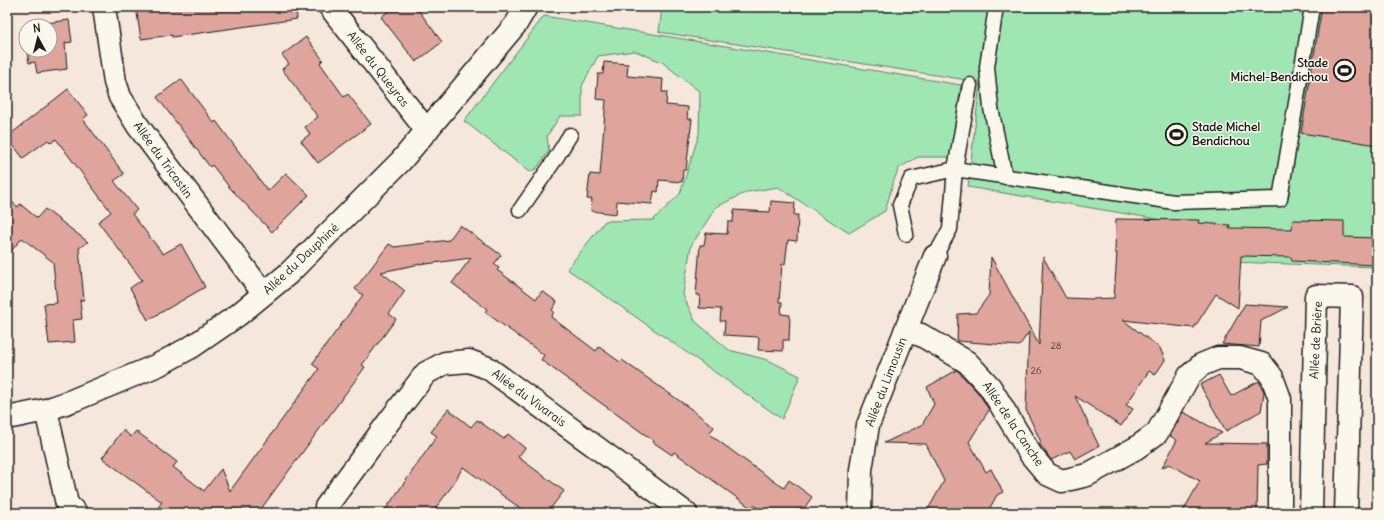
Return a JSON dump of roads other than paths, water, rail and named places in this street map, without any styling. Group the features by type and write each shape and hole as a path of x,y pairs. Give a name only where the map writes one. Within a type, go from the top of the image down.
{"street":[{"name":"Allée du Tricastin","path":"104,7 115,82 120,98 138,126 264,294"},
{"name":"Allée du Queyras","path":"330,7 427,131"},
{"name":"Allée du Dauphiné","path":"7,418 46,410 158,365 199,342 238,315 288,274 401,161 516,24 526,7"},
{"name":"Allée du Limousin","path":"860,513 861,470 868,426 935,256"},
{"name":"Allée de Brière","path":"1312,513 1316,296 1352,297 1346,513"},
{"name":"Allée de la Canche","path":"905,331 921,335 967,362 990,387 1031,455 1047,474 1062,481 1087,475 1136,448 1157,433 1189,376 1201,365 1218,358 1240,358 1262,364 1272,377 1280,399 1280,513"},
{"name":"Allée du Vivarais","path":"325,513 326,507 426,373 445,362 469,361 488,368 686,513"},
{"path":"46,410 67,504 76,513"}],"lane":[{"path":"996,7 986,67 991,108 1005,177"},
{"path":"906,234 900,205 911,179 955,169 1174,202 1280,199 1312,7"},
{"path":"935,256 950,230 955,169 970,85"},
{"path":"520,210 570,135"}],"place":[{"name":"Stade Michel-Bendichou","path":"1344,70"},
{"name":"Stade Michel Bendichou","path":"1176,134"}]}
